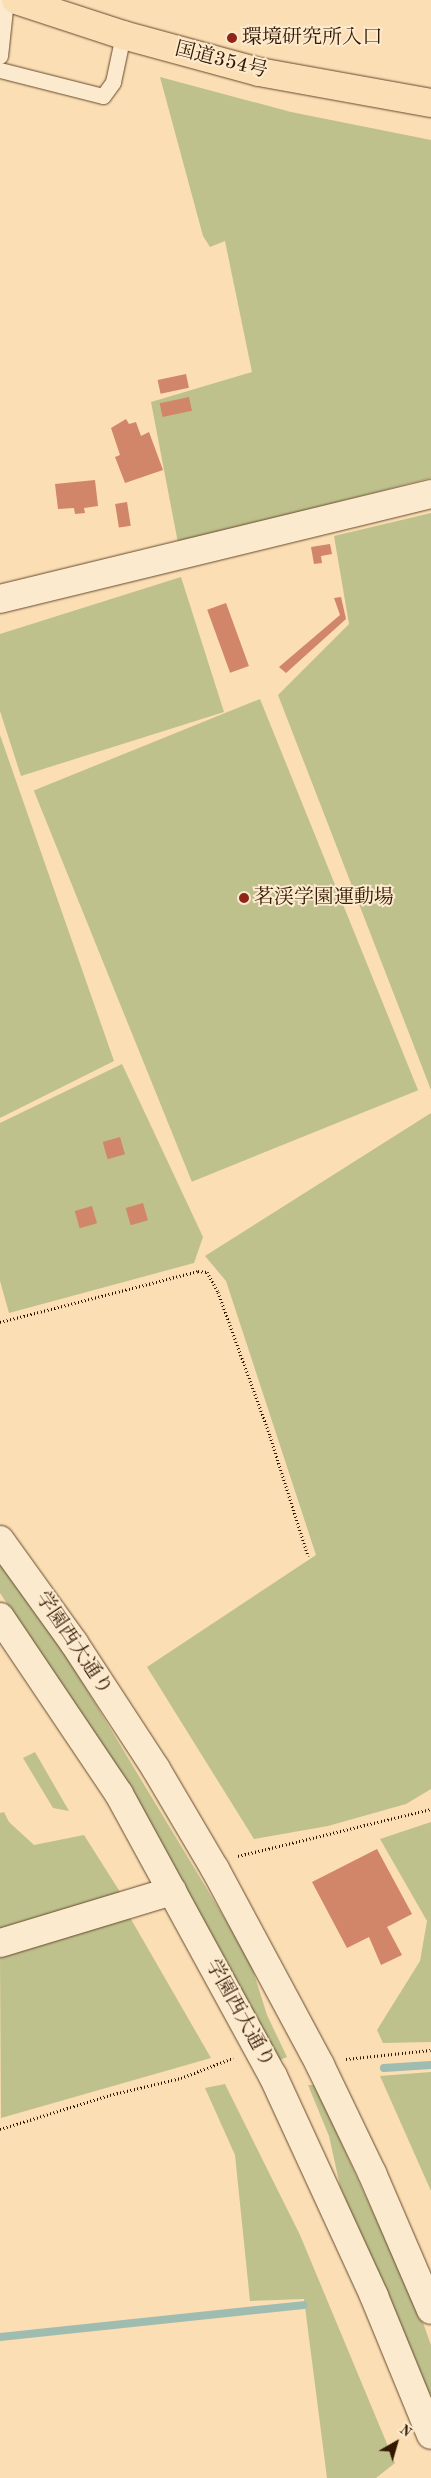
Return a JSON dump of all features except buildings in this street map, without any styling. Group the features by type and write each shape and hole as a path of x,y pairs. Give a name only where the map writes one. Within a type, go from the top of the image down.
{"highway":[{"name":"国道354号","path":"16,0 123,35 259,72 431,103"}],"main road":[{"path":"0,600 431,494"},
{"name":"学園西大通り","path":"0,1540 74,1643 156,1769 215,1868 320,2065 372,2173 431,2310"},
{"name":"学園西大通り","path":"0,1617 119,1794 273,2076 374,2296 431,2435"},
{"path":"0,1943 172,1891"}],"lane":[{"path":"0,56 6,0"},
{"path":"0,70 103,96 113,82 123,35"}],"path":[{"path":"0,1322 189,1274 207,1272 218,1292 270,1436 308,1556"},
{"path":"215,1868 245,1852 431,1808"},
{"path":"320,2065 352,2058 431,2050"},
{"path":"0,2129 110,2095 181,2078 236,2057"}],"green space":[{"path":"160,77 291,112 431,140 431,478 178,543 151,402 252,372 225,241 210,247 203,236"},
{"path":"431,513 431,1090 278,695 349,624 334,536"},
{"path":"181,577 224,712 21,776 0,711 0,634"},
{"path":"260,699 418,1090 192,1182 34,790"},
{"path":"0,735 114,1061 0,1118"},
{"path":"122,1064 203,1237 194,1263 9,1313 0,1281 0,1123"},
{"path":"431,1113 431,1789 406,1804 328,1826 254,1839 147,1667 316,1555 226,1281 205,1256"},
{"path":"0,1560 51,1630 228,1924 252,1967 267,2015 287,2057 280,2060 118,1772 0,1593"},
{"path":"35,1752 69,1811 53,1808 23,1758"},
{"path":"4,1812 9,1822 34,1845 84,1835 122,1895 0,1933 0,1813"},
{"path":"431,1822 431,2042 383,2043 377,2030 420,1961 427,1921 380,1839"},
{"path":"128,1914 211,2058 1,2118 0,1953"},
{"path":"431,2072 431,2191 380,2076"},
{"path":"225,2084 300,2235 395,2463 376,2478 327,2478 304,2299 250,2301 235,2155 205,2088"},
{"path":"308,2085 315,2085 422,2320 431,2345 431,2400 340,2186 329,2136"}],"waterway":[{"path":"384,2068 431,2065"},
{"path":"0,2337 303,2305"}],"place":[{"name":"環境研究所入口","path":"232,38"},
{"name":"茗渓学園運動場","path":"244,898"}]}
